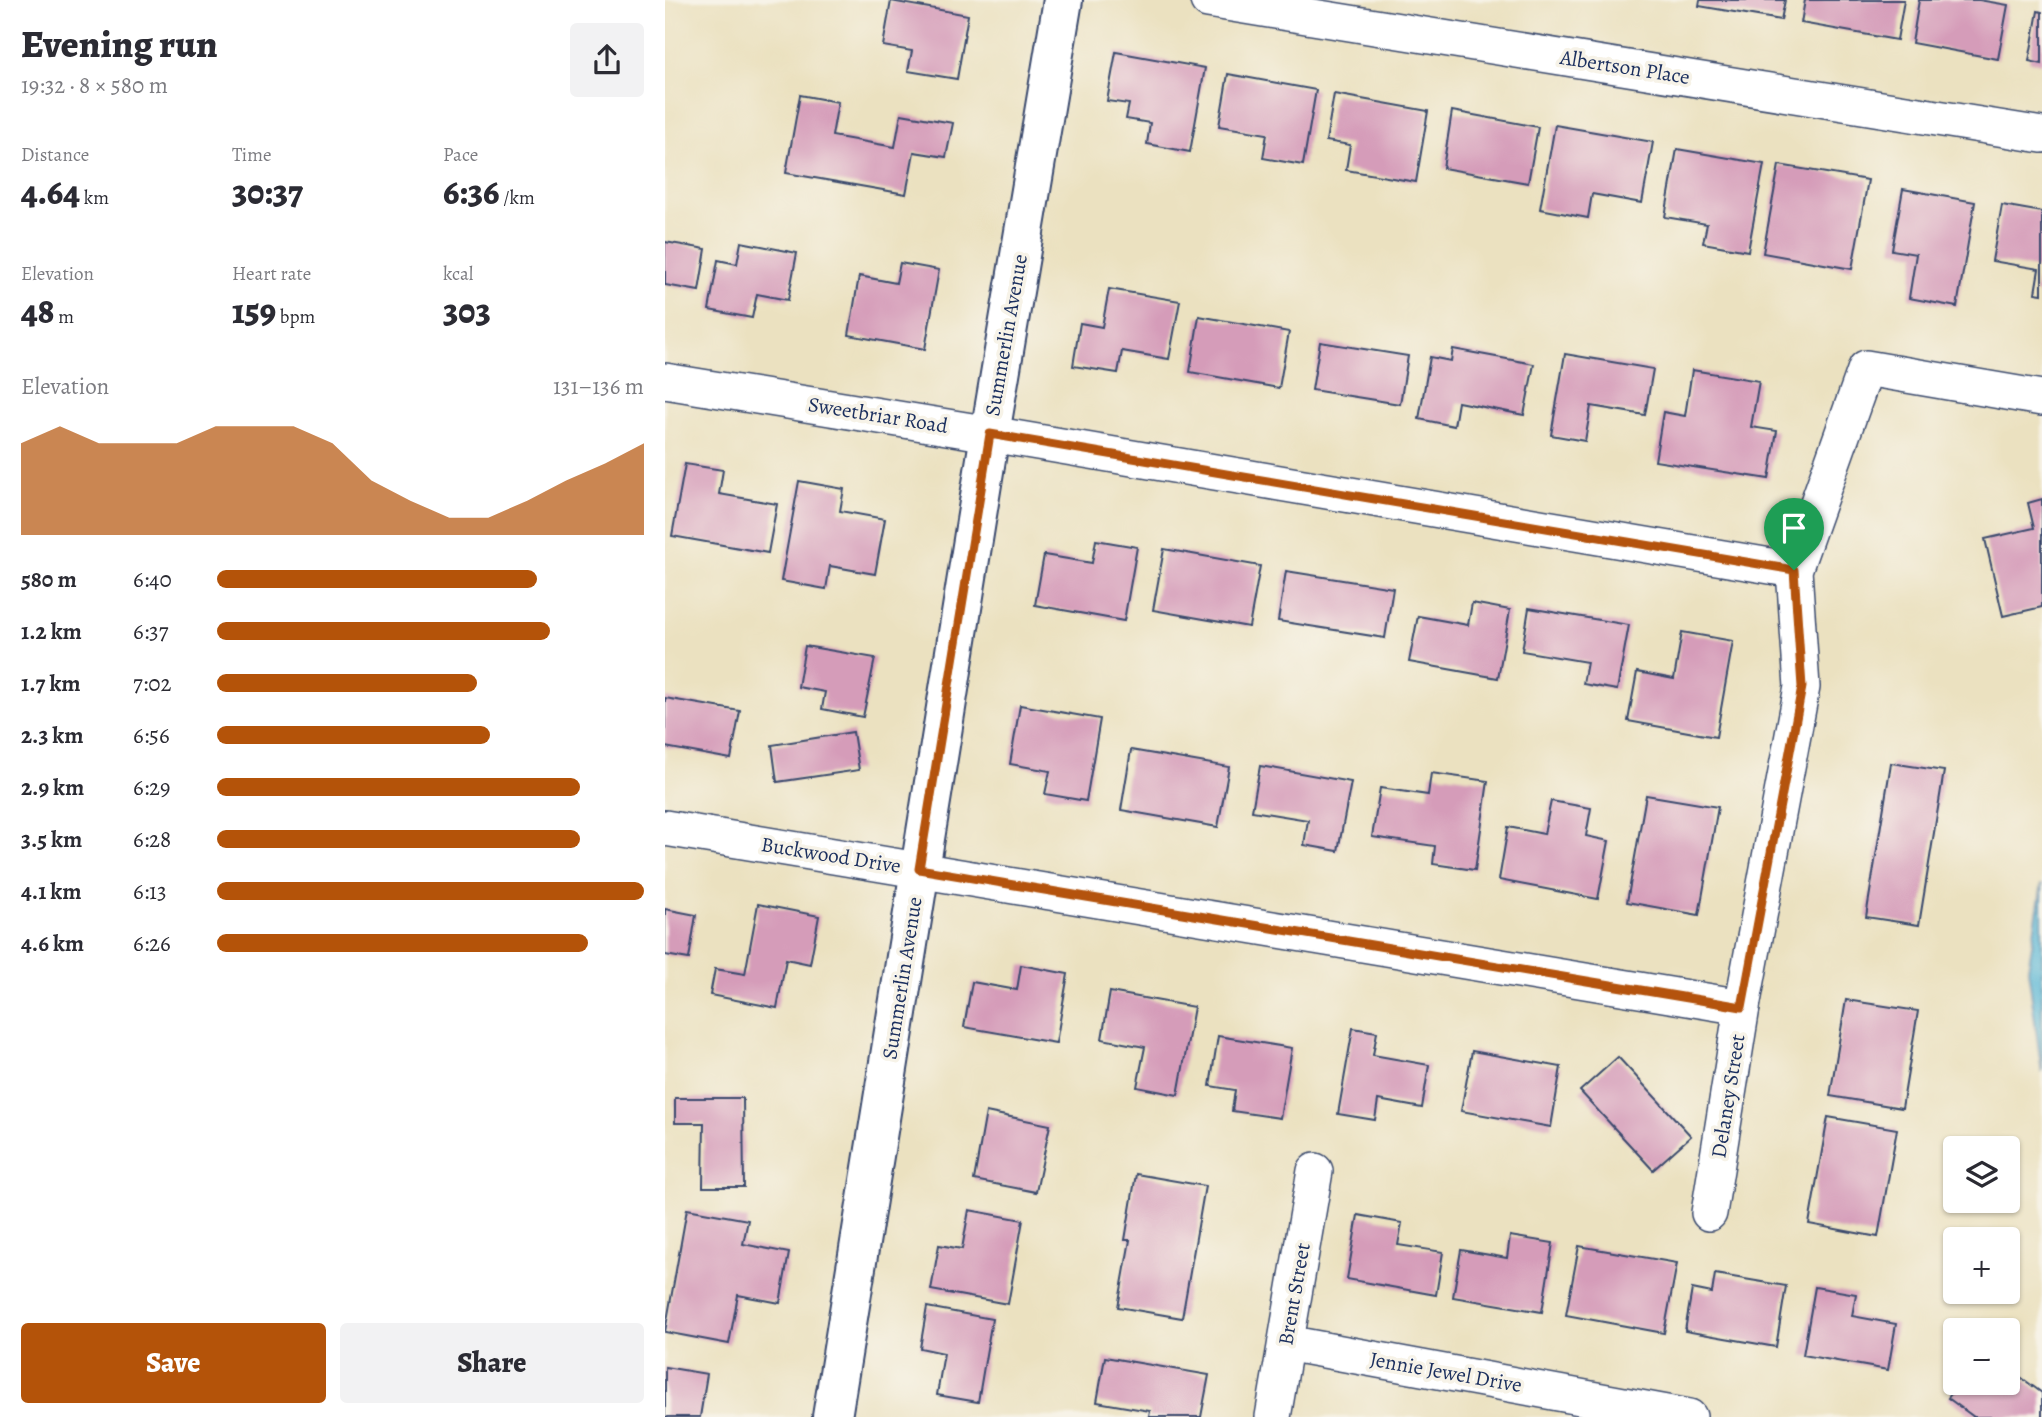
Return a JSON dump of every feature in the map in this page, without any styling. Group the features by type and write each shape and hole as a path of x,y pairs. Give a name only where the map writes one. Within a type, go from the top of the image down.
{"street":[{"name":"Summerlin Avenue","path":"832,1417 919,869 1063,0"},
{"name":"Albertson Place","path":"1208,0 2042,135"},
{"name":"Delaney Street","path":"1709,1213 1742,1007 1802,687 1794,570 1867,368 2042,398"},
{"name":"Sweetbriar Road","path":"665,381 1794,570"},
{"name":"Buckwood Drive","path":"665,828 1742,1007"},
{"name":"Brent Street","path":"1273,1417 1315,1171"},
{"name":"Jennie Jewel Drive","path":"1286,1343 1689,1417"}],"water":[{"path":"2042,884 2042,1073 2028,969"}],"building":[{"path":"1700,0 1785,0 1781,20 1699,6"},
{"path":"1805,0 1904,0 1897,40 1801,23"},
{"path":"1919,0 1979,0 2008,5 1998,59 1912,43"},
{"path":"891,1 968,15 957,79 908,71 912,51 883,46"},
{"path":"2038,11 2042,12 2042,64 2029,61"},
{"path":"1116,52 1205,68 1190,152 1147,144 1150,123 1126,119 1129,104 1107,101"},
{"path":"1228,74 1316,90 1303,165 1263,158 1267,134 1219,126"},
{"path":"1334,94 1428,111 1416,182 1346,170 1350,145 1326,141"},
{"path":"800,95 838,102 832,136 895,147 901,114 953,123 946,157 914,152 906,194 786,173"},
{"path":"1452,111 1538,127 1528,183 1443,168"},
{"path":"1555,125 1653,142 1642,203 1592,194 1588,218 1540,209"},
{"path":"1677,149 1764,164 1748,251 1703,243 1707,224 1665,217"},
{"path":"1779,165 1868,180 1852,269 1763,253"},
{"path":"1903,189 1975,202 1957,307 1909,298 1916,254 1892,250"},
{"path":"2002,205 2042,212 2042,294 2035,293 2039,269 1992,261"},
{"path":"665,242 706,249 699,291 665,285"},
{"path":"741,242 797,253 788,300 757,294 752,318 709,310 718,260 737,264"},
{"path":"900,263 939,270 925,349 849,335 859,276 896,283"},
{"path":"1109,289 1180,301 1169,359 1122,351 1118,373 1073,366 1080,323 1102,327"},
{"path":"1199,316 1289,332 1279,388 1190,372"},
{"path":"1320,342 1408,356 1400,404 1312,390"},
{"path":"1453,349 1534,364 1524,415 1458,402 1454,426 1419,419 1430,357 1451,361"},
{"path":"1565,354 1653,369 1645,415 1591,406 1585,441 1551,435"},
{"path":"1692,370 1759,381 1751,427 1777,431 1769,479 1655,461 1663,412 1685,416"},
{"path":"685,464 723,470 719,494 777,504 768,553 672,536"},
{"path":"799,481 844,489 840,511 885,519 875,574 830,566 826,589 781,581"},
{"path":"2042,499 2042,607 2003,616 1985,539 2034,528 2028,503"},
{"path":"1096,540 1137,547 1124,621 1035,605 1044,555 1092,563"},
{"path":"1164,549 1260,566 1249,627 1153,610"},
{"path":"1286,571 1393,588 1385,638 1278,621"},
{"path":"1472,603 1510,610 1498,678 1409,662 1418,616 1468,625"},
{"path":"1529,608 1629,625 1617,690 1583,684 1587,662 1522,651"},
{"path":"1682,632 1733,641 1716,737 1628,721 1637,672 1674,679"},
{"path":"805,646 875,658 863,717 822,709 825,692 798,687"},
{"path":"665,698 740,711 731,759 665,747"},
{"path":"1020,705 1100,719 1086,801 1045,794 1050,771 1010,764"},
{"path":"853,732 859,770 777,782 772,745"},
{"path":"1131,750 1229,767 1218,827 1121,810"},
{"path":"1891,763 1944,771 1919,925 1866,917"},
{"path":"1260,766 1351,782 1338,851 1304,845 1308,820 1252,811"},
{"path":"1431,773 1488,781 1475,870 1433,864 1435,846 1372,837 1380,788 1428,795"},
{"path":"1646,795 1718,807 1699,915 1627,902"},
{"path":"1551,801 1591,808 1586,836 1609,841 1598,899 1499,880 1508,827 1544,834"},
{"path":"758,904 819,916 810,964 786,959 777,1008 710,995 715,969 745,974"},
{"path":"665,909 696,915 689,959 665,955"},
{"path":"1021,965 1068,974 1056,1043 964,1027 972,982 1017,990"},
{"path":"1110,992 1194,1007 1178,1095 1137,1087 1145,1047 1102,1039"},
{"path":"1846,1000 1918,1011 1902,1108 1830,1096"},
{"path":"1353,1028 1377,1032 1373,1055 1429,1065 1422,1108 1378,1100 1375,1120 1338,1114"},
{"path":"1218,1036 1292,1048 1280,1118 1232,1111 1235,1090 1210,1086"},
{"path":"1472,1051 1561,1067 1551,1127 1461,1111"},
{"path":"1618,1057 1691,1136 1653,1170 1580,1091"},
{"path":"675,1098 743,1098 744,1187 703,1187 704,1123 675,1123"},
{"path":"986,1112 1050,1125 1036,1192 974,1180"},
{"path":"1828,1117 1897,1129 1878,1237 1809,1224"},
{"path":"1136,1174 1205,1186 1182,1318 1118,1307 1130,1240 1125,1240"},
{"path":"687,1209 748,1220 743,1244 789,1253 780,1303 738,1295 729,1344 665,1332"},
{"path":"969,1210 1023,1220 1008,1304 931,1290 939,1245 962,1249"},
{"path":"1358,1215 1402,1223 1398,1245 1443,1252 1436,1295 1347,1279"},
{"path":"1510,1236 1553,1243 1542,1312 1453,1297 1461,1250 1507,1258"},
{"path":"1579,1246 1677,1263 1664,1333 1566,1315"},
{"path":"1715,1274 1786,1286 1776,1347 1685,1331 1692,1289 1712,1293"},
{"path":"1815,1287 1856,1294 1852,1316 1896,1324 1888,1370 1803,1355"},
{"path":"927,1307 992,1319 978,1402 937,1395 944,1353 920,1348"},
{"path":"1105,1357 1209,1375 1201,1417 1149,1417 1150,1411 1097,1402"},
{"path":"665,1367 707,1374 700,1417 665,1417"},
{"path":"2020,1377 2042,1393 2042,1417 1974,1417 1948,1398 1950,1395 2020,1395"}],"route":[{"path":"990,434 1794,570 1802,687 1742,1007 919,869 990,434"}]}
